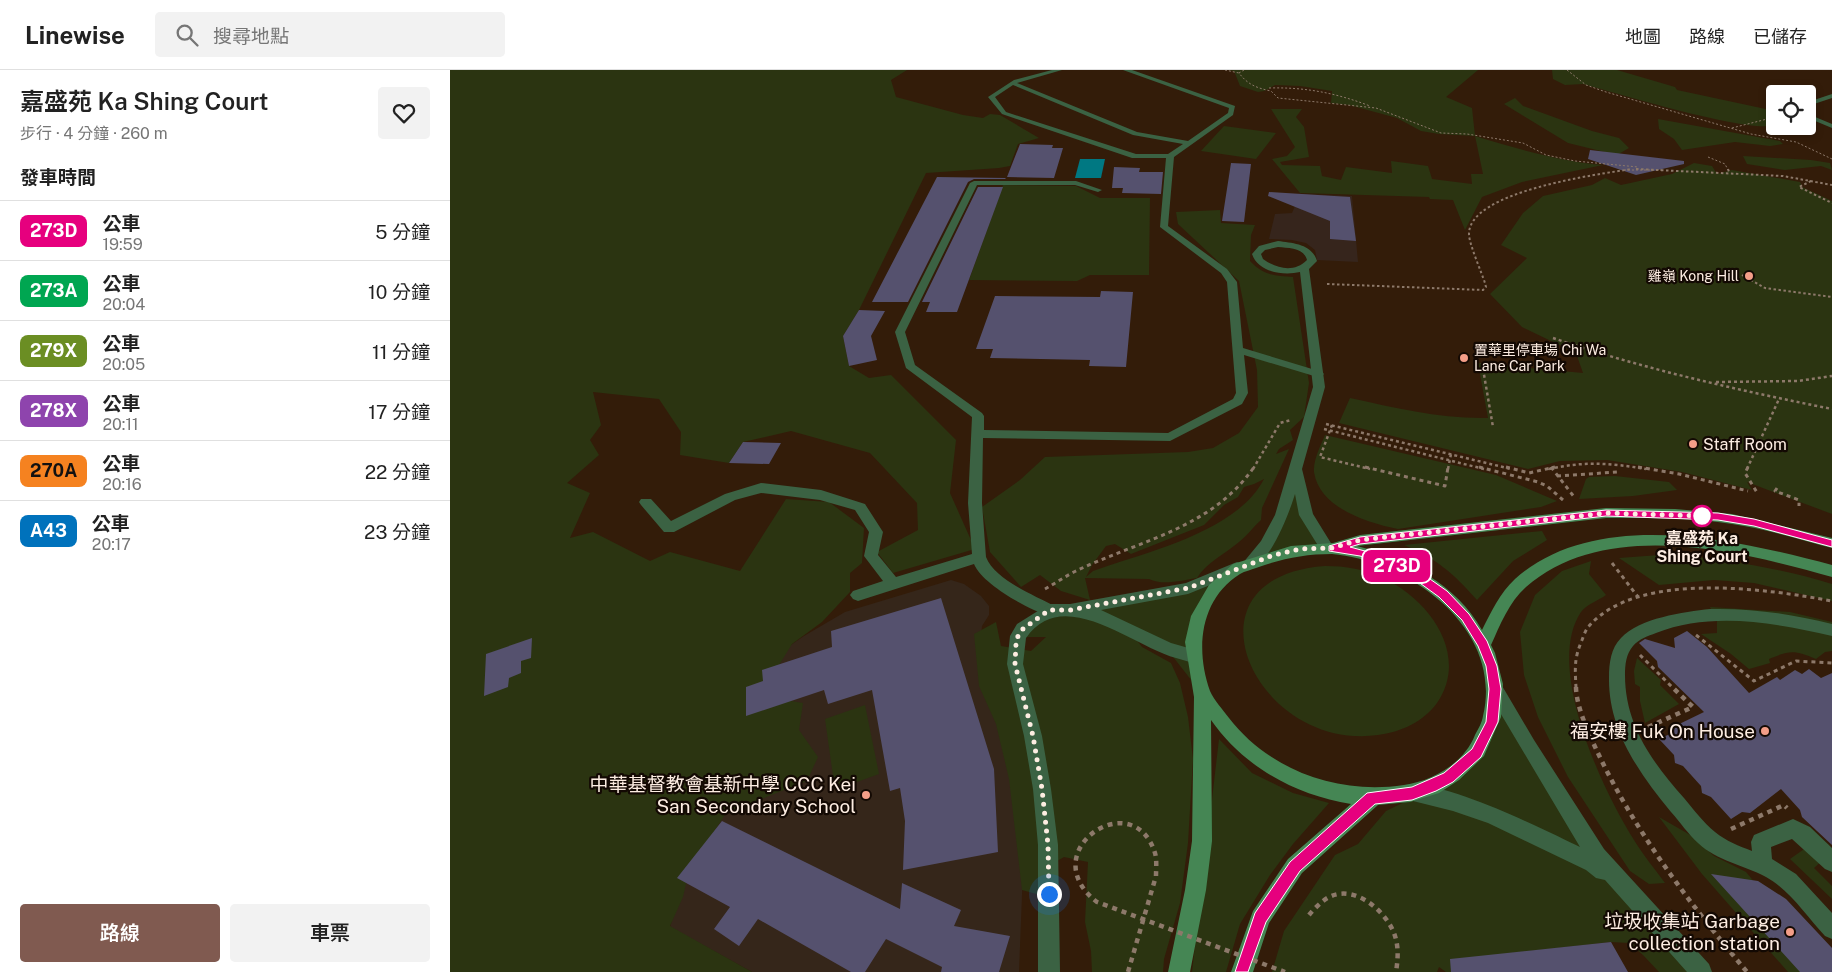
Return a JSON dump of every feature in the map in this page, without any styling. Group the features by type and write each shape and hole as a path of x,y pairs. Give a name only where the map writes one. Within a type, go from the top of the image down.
{"main road":[{"path":"1329,548 1360,540 1606,513 1718,517 1754,523 1832,543"},
{"path":"1483,644 1502,607 1522,581 1547,564 1564,556 1600,545 1643,541 1700,543 1775,556 1832,571"},
{"path":"1179,972 1202,843 1202,694 1193,656 1194,635 1197,620 1213,590 1244,566 1274,555 1300,549 1329,548 1369,555 1387,561 1416,575 1443,594 1466,617 1483,644 1491,666 1495,689 1492,722 1476,753 1449,778 1432,787 1412,793 1372,798 1319,790 1271,767 1232,735 1202,694"},
{"path":"1242,972 1260,918 1295,866 1372,798"}],"street":[{"path":"1059,70 1013,83 991,97 1004,112 1135,156 1170,156 1231,114 1233,107 1126,70"},
{"path":"1013,83 1135,134 1188,143"},
{"path":"1816,101 1832,96"},
{"path":"1816,119 1832,126"},
{"path":"978,434 1170,437 1238,401 1242,393 1232,282 1224,272 1164,227 1170,156"},
{"path":"1098,190 1076,183 974,183 900,332 910,366 978,416 975,502 979,557 983,567 1006,587 1049,610 1070,610 1188,588 1244,566 1266,545 1282,515 1319,387 1304,268"},
{"path":"1270,246 1295,246 1308,252 1311,257 1309,265 1304,268 1286,271 1277,270 1260,264 1256,255 1258,251 1270,246"},
{"path":"1238,350 1318,374"},
{"path":"1296,470 1306,515 1329,548"},
{"path":"646,502 669,528 730,497 761,488 821,495 860,507 876,532 871,556 893,584"},
{"path":"858,595 979,557"},
{"path":"1049,610 1023,629 1018,636 1015,664 1033,736 1042,789 1049,868 1049,972"},
{"path":"1070,610 1099,616 1167,649 1193,656"},
{"path":"1832,630 1803,623 1750,617 1719,615 1686,618 1664,622 1632,637 1620,650 1617,664 1617,686 1623,719 1633,746 1648,770 1707,838 1718,846 1763,864 1789,881 1832,929"},
{"path":"1495,689 1528,746 1597,856 1701,972"},
{"path":"1412,793 1453,802 1491,815 1593,863 1629,891"},
{"path":"1763,864 1761,842 1793,829 1803,834 1832,862"}],"path":[{"path":"1225,70 1239,73 1244,80 1258,89 1298,86 1338,94 1441,133 1467,134 1523,143 1535,151 1554,158 1576,162 1782,176 1832,185"},
{"path":"1239,73 1244,70"},
{"path":"1567,70 1586,84 1606,92 1756,135 1796,142 1832,159"},
{"path":"1268,88 1275,92 1278,98 1288,100 1332,102 1376,108"},
{"path":"1731,128 1766,119"},
{"path":"1708,157 1725,164 1730,173"},
{"path":"1327,284 1483,290 1486,287 1469,235 1470,227 1481,213 1495,201 1510,195 1611,171 1654,168"},
{"path":"1811,180 1799,187 1832,203"},
{"path":"1742,275 1765,288 1832,297"},
{"path":"1553,338 1594,353 1778,399 1832,408"},
{"path":"1482,363 1493,427"},
{"path":"1708,381 1789,381 1832,376"},
{"path":"1758,494 1745,473 1778,399"},
{"path":"1028,599 1077,571 1169,533 1199,518 1220,503 1243,482 1259,461 1280,423 1290,420 1308,424"},
{"path":"1451,454 1445,486 1320,457 1332,425 1529,473 1575,463 1616,464 1679,474 1748,491"},
{"path":"1330,430 1538,482 1547,486 1563,500"},
{"path":"1552,467 1575,498"},
{"path":"1557,476 1618,472"},
{"path":"1777,488 1775,491 1799,500 1799,506"},
{"path":"1612,563 1638,597"},
{"path":"1747,972 1709,928 1644,836 1600,757 1581,709 1574,673 1575,656 1583,632 1591,622 1604,612 1638,597 1688,589 1733,588 1781,592 1832,601"},
{"path":"1694,633 1754,681 1796,660 1832,663"},
{"path":"1633,648 1693,707 1638,732"},
{"path":"1128,972 1156,876 1157,860 1152,843 1140,829 1117,822 1100,826 1086,838 1078,854 1076,868 1078,879 1089,896 1097,902 1285,972"},
{"path":"1724,825 1740,834"},
{"path":"1309,914 1322,899 1332,895 1351,894 1372,904 1388,920 1397,938 1399,963 1396,972"}],"shaded area":[{"path":"1300,194 1352,196 1358,262 1317,260 1315,250 1306,243 1269,239 1275,214 1292,213"},
{"name":"中華基督教會基新中學 CCC Kei San Secondary School","path":"951,580 964,584 981,596 989,606 989,615 982,626 980,647 1004,728 1023,869 1019,972 752,972 670,927 738,681 804,636 845,612"}],"green space":[{"path":"450,70 907,70 891,80 896,97 963,115 983,118 990,114 1000,115 1039,138 1018,144 1010,166 926,173 859,310 843,336 849,366 869,378 891,375 956,440 950,493 975,549 893,573 877,552 918,530 917,503 870,453 791,431 743,442 729,463 680,455 681,432 659,399 593,392 601,425 590,440 599,455 567,483 590,493 570,538 593,532 650,561 670,552 740,571 786,499 829,502 864,528 862,563 850,573 850,592 822,622 792,644 768,683 780,699 803,703 799,730 818,757 807,781 726,813 689,871 683,897 670,926 752,972 450,972"},
{"path":"1229,70 1478,70 1446,97 1472,108 1475,136 1421,131 1397,118 1349,105 1331,103 1332,91 1300,86 1275,85 1258,92 1240,86 1234,71"},
{"path":"1552,70 1617,70 1675,87 1677,90 1766,109 1766,126 1739,124 1682,111 1583,84 1565,85 1553,79"},
{"path":"1515,98 1523,106 1592,131 1619,138 1629,148 1617,155 1568,143 1504,104"},
{"path":"1271,109 1302,109 1296,117 1304,127 1309,157 1280,162 1282,165 1320,166 1322,176 1341,180 1346,167 1392,173 1391,161 1428,166 1432,179 1472,184 1471,174 1483,174 1475,136 1523,150 1603,165 1522,182 1482,197 1465,230 1453,200 1430,199 1429,197 1300,193 1272,159 1287,156 1295,147"},
{"path":"1658,119 1780,141 1783,144 1770,146 1735,142 1682,150 1674,139 1659,129"},
{"path":"1224,126 1276,133 1256,159 1201,151"},
{"path":"1743,156 1811,160 1830,163 1832,170 1821,166 1785,170 1747,164"},
{"path":"1694,163 1712,166 1717,174 1732,170 1800,182 1802,187 1832,201 1832,514 1747,482 1752,490 1682,472 1607,460 1560,461 1528,469 1339,423 1350,398 1435,415 1488,418 1478,363 1583,373 1576,353 1522,327 1490,294 1527,258 1501,245 1523,213 1543,196 1592,185 1605,178 1621,185 1672,174"},
{"path":"1003,185 1076,186 1100,198 1150,198 1149,275 1090,275 1077,281 969,280"},
{"path":"1220,210 1221,223 1255,225 1251,235 1250,261 1269,274 1293,277 1309,383 1304,417 1290,430 1293,440 1279,449 1276,454 1289,449 1262,508 1261,520 1242,540 1206,567 1197,578 1160,582 1149,579 1085,578 1090,600 1061,591 1040,575 1021,587 990,552 982,507 1020,480 1045,457 1188,452 1213,448 1239,433 1258,407 1257,370 1239,281 1178,224 1176,212","holes":["1264,479 1251,497 1233,513 1188,538 1093,571 1086,577 1106,546 1115,544 1131,554 1204,525 1224,505 1238,497 1244,487"]},
{"path":"1325,435 1496,475 1557,501 1541,507 1398,529 1373,523 1347,512 1335,504 1318,485 1314,467"},
{"path":"1615,476 1669,482 1677,490 1633,496 1579,499 1586,479 1589,477"},
{"path":"1297,477 1327,548 1249,565"},
{"path":"1542,531 1547,540 1513,561 1477,600 1444,568 1404,545"},
{"path":"1673,554 1753,565 1793,573 1832,584 1832,601 1754,583 1714,580 1659,585 1619,558"},
{"path":"1591,561 1589,574 1606,595 1583,609 1571,636 1569,664 1573,695 1582,728 1607,791 1638,846 1665,883 1649,884 1630,871 1568,777 1538,717 1524,675 1520,632 1535,595 1562,571"},
{"path":"1325,566 1362,570 1400,587 1429,614 1440,630 1447,648 1449,666 1446,685 1437,703 1431,710 1411,725 1403,729 1378,735 1334,733 1297,717 1268,692 1249,661 1243,629 1253,599 1279,577"},
{"path":"1238,567 1206,603 1194,635 1202,694 1167,649 1130,631 1142,647 1171,663 1180,683 1188,717 1193,759 1188,843 1180,903 1164,959 1163,972 1092,972 1091,951 1085,922 1088,862 1064,857 1043,869 1040,895 1022,890 1009,779 996,724 979,686 974,634 996,622 1001,646 1031,651 1046,637 1026,637 1025,624 1196,585"},
{"path":"1710,607 1790,612 1832,622 1832,651 1825,652 1816,659 1792,652 1782,654 1769,659 1770,663 1749,669 1731,654 1701,634 1717,633 1717,620"},
{"path":"1637,658 1661,680 1660,685 1679,704 1645,723 1640,701 1640,687 1635,684 1634,671"},
{"path":"865,705 879,774 835,790 825,719"},
{"path":"1495,706 1697,972 1659,972 1629,943 1611,942 1451,960 1452,972 1446,972 1439,967 1437,972 1272,972 1284,931 1335,855 1358,844 1386,811 1419,795 1474,762"},
{"path":"1219,739 1252,773 1293,793 1329,803 1293,844 1270,875 1240,924 1226,972 1192,972"},
{"path":"1659,817 1692,836 1714,856 1746,872 1830,972 1788,972 1702,874"},
{"path":"1807,847 1824,859 1814,868 1832,886 1832,899 1790,859"}],"water":[{"path":"1080,159 1105,159 1101,178 1075,178"}],"building":[{"path":"1020,144 1053,145 1052,148 1063,148 1054,178 1007,177"},
{"path":"1590,150 1684,161 1684,164 1636,175 1588,159"},
{"path":"1231,163 1251,164 1244,222 1222,221"},
{"path":"1114,167 1140,168 1139,172 1163,172 1161,194 1122,193 1123,188 1112,188"},
{"path":"937,177 1006,178 974,179 968,182 908,302 872,302"},
{"path":"978,187 1003,187 957,312 926,312 930,302 922,302"},
{"path":"1269,192 1350,197 1356,241 1330,239 1330,221 1268,196"},
{"path":"1101,291 1133,292 1126,367 1089,366 1090,360 990,358 993,349 976,349 995,296 1100,297"},
{"path":"859,310 885,311 871,336 877,360 849,366 843,336"},
{"path":"743,442 781,443 769,464 729,463"},
{"path":"941,598 994,769 998,852 903,870 905,821 900,788 890,791 872,690 828,704 824,690 746,716 746,687 763,681 762,670 832,647 831,631"},
{"name":"福安樓 Fuk On House","path":"1687,631 1707,647 1749,693 1777,677 1780,680 1795,670 1802,674 1809,669 1821,678 1832,673 1832,845 1802,817 1800,810 1781,789 1750,813 1742,812 1731,819 1711,797 1702,793 1701,786 1683,766 1675,763 1674,755 1659,739 1672,733 1671,728 1704,712 1658,667 1657,661 1639,643 1645,639 1675,648 1674,638"},
{"path":"532,638 531,658 521,661 521,673 509,678 508,687 484,696 486,654"},
{"path":"722,821 900,909 902,883 961,910 954,926 1010,936 999,972 941,972 942,967 886,939 865,972 851,972 758,919 739,946 714,929 730,907 677,878"},
{"name":"垃圾收集站 Garbage collection station","path":"1711,874 1758,881 1786,899 1832,948 1832,972 1800,972"},
{"path":"1611,942 1628,972 1451,972 1450,959"}],"bus line":[{"name":"273D","path":"1242,972 1260,918 1295,866 1372,798 1412,793 1432,787 1449,778 1476,753 1492,722 1495,706 1494,677 1483,644 1466,617 1443,594 1416,575 1387,561 1360,552 1332,548 1360,540 1606,513 1681,514 1718,517 1754,523 1832,543"}],"place":[{"name":"雞嶺 Kong Hill","path":"1749,276"},
{"name":"置華里停車場 Chi Wa Lane Car Park","path":"1464,358"},
{"name":"Staff Room","path":"1693,444"},
{"name":"嘉盛苑 Ka Shing Court","path":"1702,516"},
{"name":"福安樓 Fuk On House","path":"1765,731"},
{"name":"中華基督教會基新中學 CCC Kei San Secondary School","path":"866,795"},
{"name":"垃圾收集站 Garbage collection station","path":"1790,932"}],"route":[{"path":"1049,894 1048,845 1042,789 1033,736 1015,664 1018,636 1037,617 1049,610 1070,610 1188,588 1274,555 1300,549 1332,548 1360,540 1606,513 1702,516"}]}
